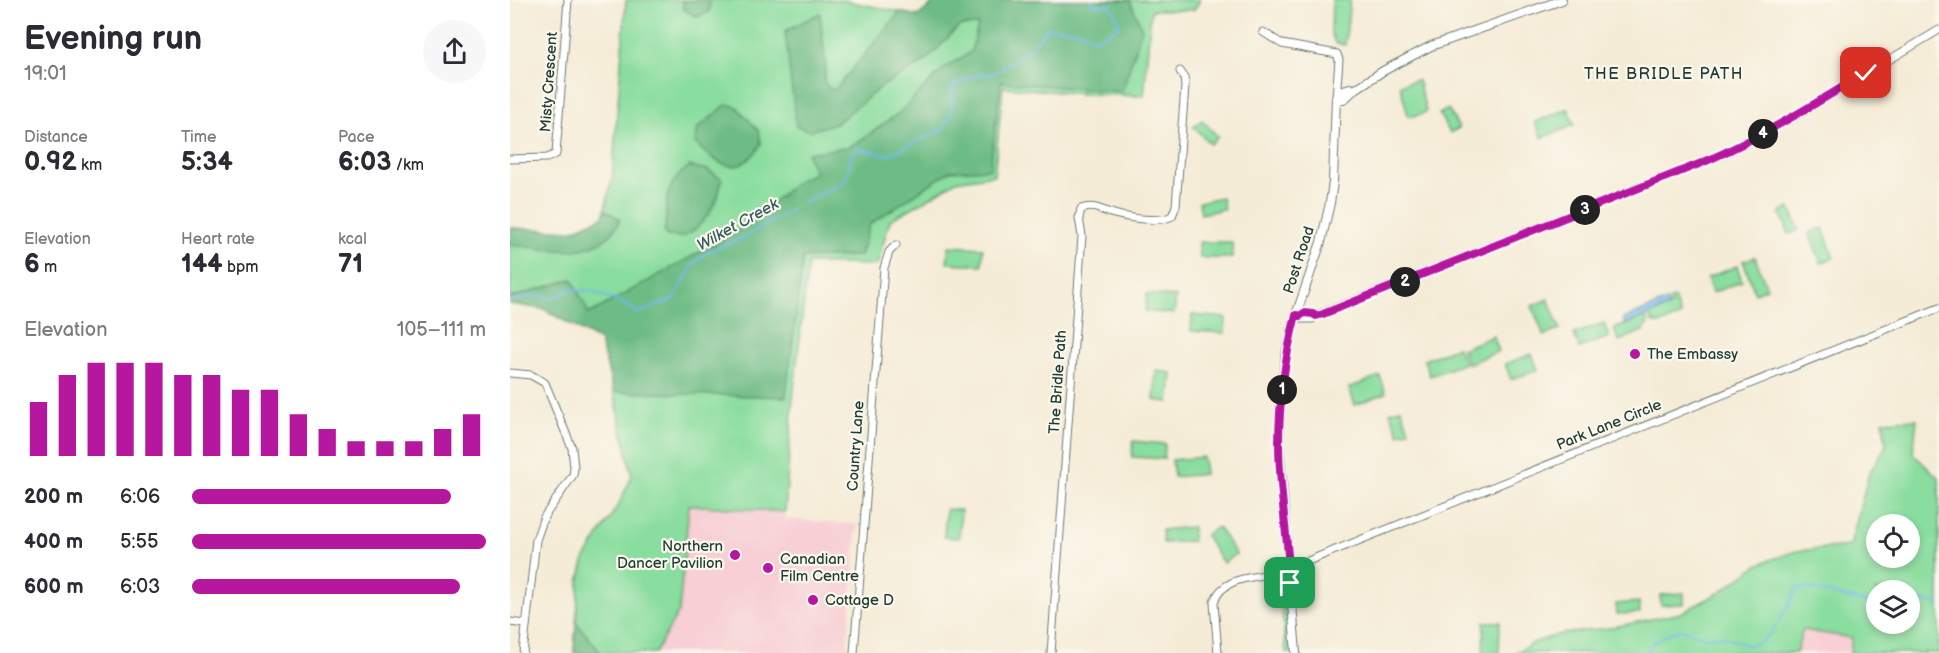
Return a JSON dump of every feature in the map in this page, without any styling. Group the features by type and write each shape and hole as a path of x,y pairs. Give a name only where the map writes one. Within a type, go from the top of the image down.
{"street":[{"name":"Misty Crescent","path":"510,159 547,158 556,154 568,0"},
{"path":"1336,98 1343,90 1350,88 1354,90 1405,58 1431,46 1562,0"},
{"path":"1298,315 1303,319 1312,319 1731,151 1939,30"},
{"name":"Post Road","path":"1263,32 1282,44 1337,54 1339,60 1330,202 1321,242 1286,354 1281,392 1279,445 1296,653"},
{"name":"The Bridle Path","path":"1052,653 1082,236 1079,218 1081,209 1089,206 1098,207 1112,214 1141,218 1164,219 1172,216 1176,206 1185,86 1184,77 1180,71"},
{"name":"Country Lane","path":"854,653 884,268 889,252 896,245"},
{"name":"Park Lane Circle","path":"1218,653 1214,603 1216,596 1238,580 1251,575 1276,573 1289,568 1939,308"},
{"path":"510,373 531,375 545,383 574,456 573,474 544,517 536,540 523,653"},
{"path":"510,622 525,624"}],"shaded area":[{"name":"Canadian Film Centre","path":"688,505 785,512 786,519 857,525 847,653 655,653 679,611"},
{"path":"1802,630 1852,638 1850,653 1796,653"}],"green space":[{"path":"626,0 842,0 918,16 938,0 1200,0 1194,10 1151,10 1144,96 1003,87 994,175 956,181 890,220 877,265 808,263 793,398 785,512 689,505 679,611 655,653 574,653 579,581 585,558 620,502 632,476 614,392 600,341 544,309 510,304 510,228 571,231 603,217 612,179"},
{"path":"683,0 710,0 709,12 697,17 683,9"},
{"path":"938,0 1130,0 1142,29 1122,92 1001,82 990,169 950,171 870,224 860,256 803,258 786,397 614,392 600,341 544,309 510,304 510,298 572,279 589,314 741,229 799,180 815,173 807,153 848,147 861,140 900,112 944,68 971,52 978,25 959,26 926,61 882,86 837,123 809,131 796,126 785,31 820,13 826,68 824,81 829,88 835,90 900,12 918,16"},
{"path":"1332,0 1350,0 1345,45 1335,43 1331,33"},
{"path":"1418,80 1426,111 1410,117 1400,85"},
{"path":"726,105 736,106 759,131 761,144 745,162 729,166 712,158 695,143 698,128"},
{"path":"1448,109 1459,128 1450,133 1439,114"},
{"path":"1568,109 1574,125 1542,138 1535,122"},
{"path":"1202,120 1218,137 1210,144 1194,127"},
{"path":"690,166 708,170 722,179 718,197 708,215 696,229 683,237 667,236 664,231 669,190 681,173"},
{"path":"1222,197 1224,209 1201,214 1199,202"},
{"path":"1790,208 1799,230 1789,234 1780,212"},
{"path":"605,210 620,219 611,234 596,244 572,250 547,250 510,245 510,228 571,231 603,217"},
{"path":"1823,228 1834,258 1821,263 1809,233"},
{"path":"1199,242 1232,242 1232,258 1200,258"},
{"path":"949,246 983,248 982,265 947,263"},
{"path":"1755,257 1767,288 1755,293 1743,261"},
{"path":"1737,266 1742,281 1712,293 1707,278"},
{"path":"1147,294 1176,297 1174,314 1145,311"},
{"path":"1674,298 1681,316 1660,324 1652,322 1649,315 1672,305 1670,300"},
{"path":"1548,299 1560,329 1544,336 1532,306"},
{"path":"1192,315 1226,318 1225,333 1191,331"},
{"path":"1645,316 1648,323 1643,331 1619,341 1614,329"},
{"path":"1604,323 1609,337 1579,348 1574,334"},
{"path":"1493,336 1499,351 1468,364 1462,349"},
{"path":"1458,347 1465,363 1430,376 1424,360"},
{"path":"1532,354 1538,370 1511,379 1505,364"},
{"path":"1156,371 1172,373 1169,402 1154,400"},
{"path":"1380,376 1386,393 1355,405 1349,388"},
{"path":"1401,408 1409,430 1399,434 1390,412"},
{"path":"1917,419 1913,454 1939,478 1939,653 1850,653 1852,638 1803,630 1796,653 1515,653 1533,643 1560,634 1608,628 1681,613 1719,593 1759,564 1796,551 1850,546 1869,473 1886,446 1883,421"},
{"path":"1133,441 1165,444 1164,459 1132,457"},
{"path":"1203,457 1205,474 1174,477 1172,460"},
{"path":"946,509 961,510 959,538 944,537"},
{"path":"1192,527 1193,541 1163,543 1162,530"},
{"path":"1218,527 1236,554 1223,563 1205,535"},
{"path":"1285,582 1292,653 1286,653 1280,583"},
{"path":"1684,593 1684,604 1661,605 1660,595"},
{"path":"1639,602 1640,613 1617,614 1616,604"},
{"path":"576,622 601,653 574,653"},
{"path":"1484,622 1500,622 1499,653 1483,653"}],"water":[{"path":"1667,301 1669,307 1625,325 1623,319"}],"waterway":[{"name":"Wilket Creek","path":"802,203 845,182 851,155 858,149 889,155 943,129 952,113 952,87 973,76 995,73 1029,50 1048,27 1082,31 1093,39 1120,25 1111,5 1093,5 1092,0"},
{"name":"Wilket Creek","path":"510,301 534,295 554,298 571,289 594,292 626,305 638,313 674,299 692,266 707,252 747,236 793,209"},
{"path":"1646,653 1654,642 1681,629 1704,637 1723,636 1749,646 1758,643 1767,637 1777,624 1796,588 1809,588 1866,602"},
{"path":"1920,601 1939,603"}],"place":[{"name":"The Embassy","path":"1635,354"},
{"name":"Northern Dancer Pavilion","path":"735,555"},
{"name":"Canadian Film Centre","path":"768,568"},
{"name":"Cottage D","path":"813,600"}],"district":[{"name":"THE BRIDLE PATH","path":"1664,74"}],"route":[{"path":"1290,583 1279,445 1281,392 1286,354 1296,315 1323,314 1704,162 1743,145 1866,73"}]}
